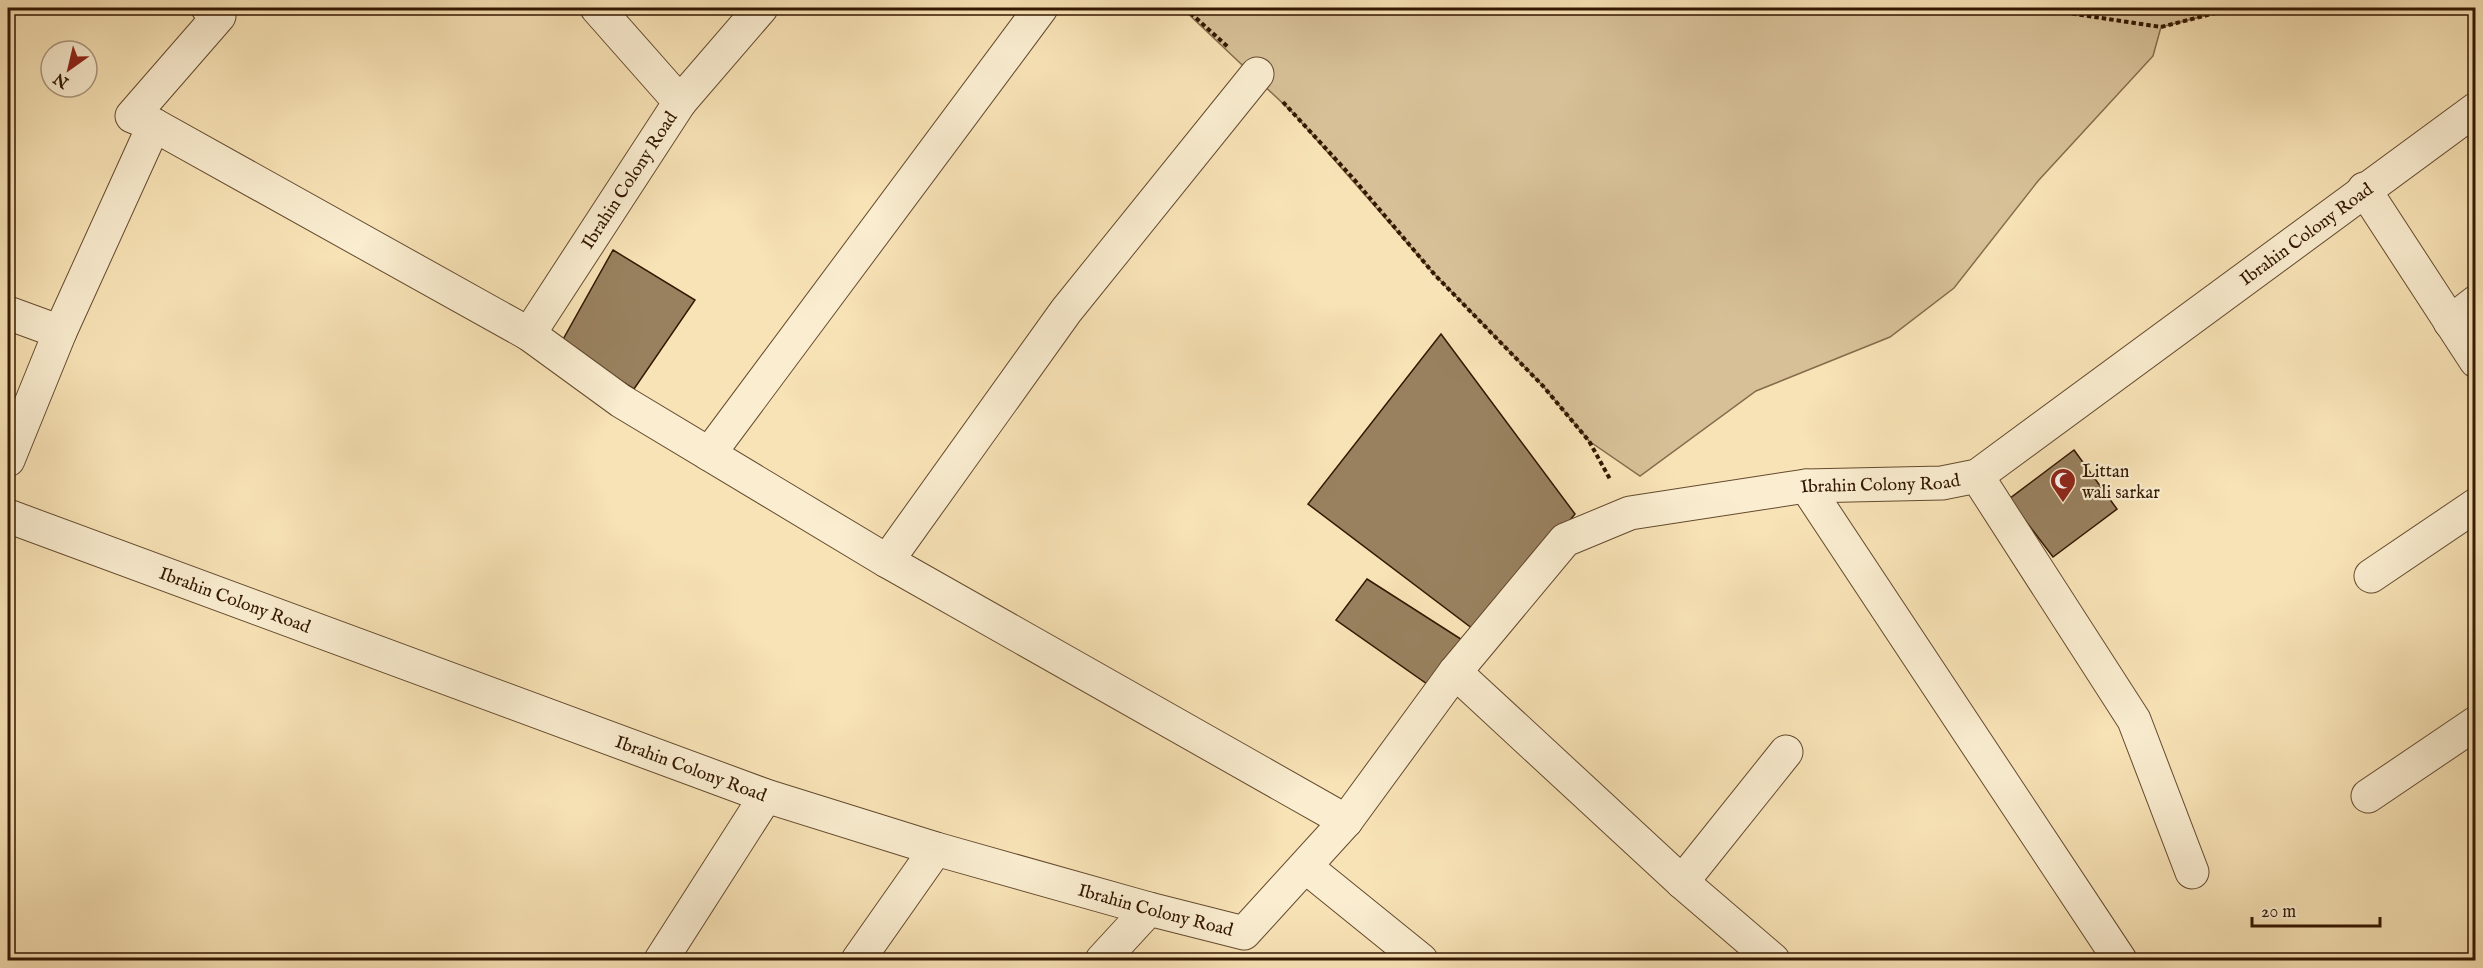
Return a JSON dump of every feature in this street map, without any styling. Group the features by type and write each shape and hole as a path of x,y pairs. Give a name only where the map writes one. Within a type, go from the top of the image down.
{"street":[{"path":"208,8 219,16 132,116 154,125 529,334 621,400 887,561 1346,821"},
{"name":"Ibrahin Colony Road","path":"529,334 680,102 597,8"},
{"path":"680,102 761,8"},
{"path":"709,454 1041,8"},
{"path":"887,561 1066,311 1257,74"},
{"name":"Ibrahin Colony Road","path":"8,516 766,796 936,849 1149,909 1244,933 1346,821 1455,672 1565,540 1630,513 1806,486 1942,483 1977,476 2475,109"},
{"path":"8,460 60,332 154,125"},
{"path":"2364,189 2475,361"},
{"path":"2450,322 2475,302"},
{"path":"8,313 60,332"},
{"path":"1977,476 2134,720 2192,872"},
{"path":"1806,486 2120,960"},
{"path":"2371,576 2475,505"},
{"path":"1455,672 1682,882 1773,960"},
{"path":"2368,796 2475,723"},
{"path":"1682,882 1786,752"},
{"path":"661,960 766,796"},
{"path":"858,960 936,849"},
{"path":"1306,867 1421,960"},
{"path":"1102,960 1149,909"}],"path":[{"path":"1185,8 1257,74 1352,177 1436,274 1544,386 1589,441 1630,513"},
{"path":"2035,8 2161,27 2235,8"}],"shaded area":[{"path":"1182,8 2235,8 2161,27 2153,56 2038,181 1954,288 1890,337 1756,391 1640,476 1589,441 1543,386 1435,275 1294,114"}],"building":[{"path":"613,250 695,300 634,389 561,343"},
{"path":"1441,334 1575,514 1477,632 1308,504"},
{"name":"Littan wali sarkar","path":"2074,450 2117,509 2053,557 2009,499"},
{"path":"1367,579 1467,643 1430,686 1336,620"}],"place":[{"name":"Littan wali sarkar","path":"2063,504"}]}
